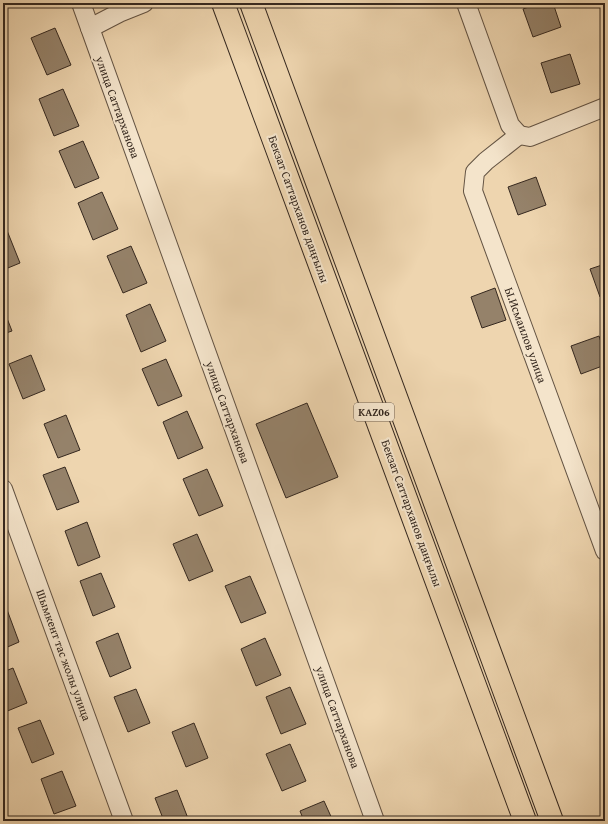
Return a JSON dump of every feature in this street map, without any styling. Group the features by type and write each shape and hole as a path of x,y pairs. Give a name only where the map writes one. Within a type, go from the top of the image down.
{"main road":[{"name":"Бекзат Саттарханов даңғылы","path":"223,3 525,821"},
{"name":"Бекзат Саттарханов даңғылы","path":"251,3 552,821"},
{"path":"515,795 539,785"}],"street":[{"name":"улица Саттарханова","path":"81,3 375,821"},
{"path":"90,28 144,3"},
{"path":"466,3 510,125 519,135 530,136 605,107"},
{"name":"Ы.Исмаилов улица","path":"519,135 486,161 475,172 473,191 605,551"},
{"name":"Шымкент тас жолы улица","path":"3,489 124,821"}],"building":[{"path":"540,3 553,3 561,27 533,37 523,9"},
{"path":"55,28 71,65 47,75 31,38"},
{"path":"570,54 580,84 551,93 541,63"},
{"path":"63,89 79,126 54,136 39,99"},
{"path":"83,141 99,178 75,188 59,151"},
{"path":"536,177 546,205 518,215 508,187"},
{"path":"102,192 118,229 93,240 78,203"},
{"path":"6,228 20,263 3,270 3,229"},
{"path":"131,246 147,283 123,293 107,256"},
{"path":"605,264 605,296 600,297 590,269"},
{"path":"495,288 506,320 482,328 471,297"},
{"path":"150,304 166,341 141,352 126,315"},
{"path":"3,308 12,331 3,334"},
{"path":"599,336 605,353 605,365 581,374 571,346"},
{"path":"31,355 45,390 23,399 9,364"},
{"path":"166,359 182,396 158,406 142,369"},
{"path":"307,403 338,477 286,498 256,424"},
{"path":"187,411 203,448 178,459 163,422"},
{"path":"66,415 80,450 58,458 44,424"},
{"path":"65,467 79,502 57,510 43,475"},
{"path":"207,469 223,506 199,516 183,479"},
{"path":"87,522 100,557 78,566 65,531"},
{"path":"197,534 213,571 189,581 173,544"},
{"path":"101,573 115,607 93,616 80,581"},
{"path":"250,576 266,613 241,623 225,586"},
{"path":"6,607 19,642 3,649 3,608"},
{"path":"118,633 131,668 110,677 96,642"},
{"path":"265,638 281,675 256,686 241,649"},
{"path":"13,668 27,703 5,712 3,706 3,672"},
{"path":"290,687 306,724 281,734 266,697"},
{"path":"136,689 150,723 128,732 114,697"},
{"path":"40,720 54,754 32,763 18,728"},
{"path":"194,723 208,758 186,767 172,732"},
{"path":"290,744 306,781 282,791 266,754"},
{"path":"62,771 76,806 54,814 41,779"},
{"path":"177,790 189,821 164,821 155,798"},
{"path":"324,801 333,821 304,821 300,811"}]}
